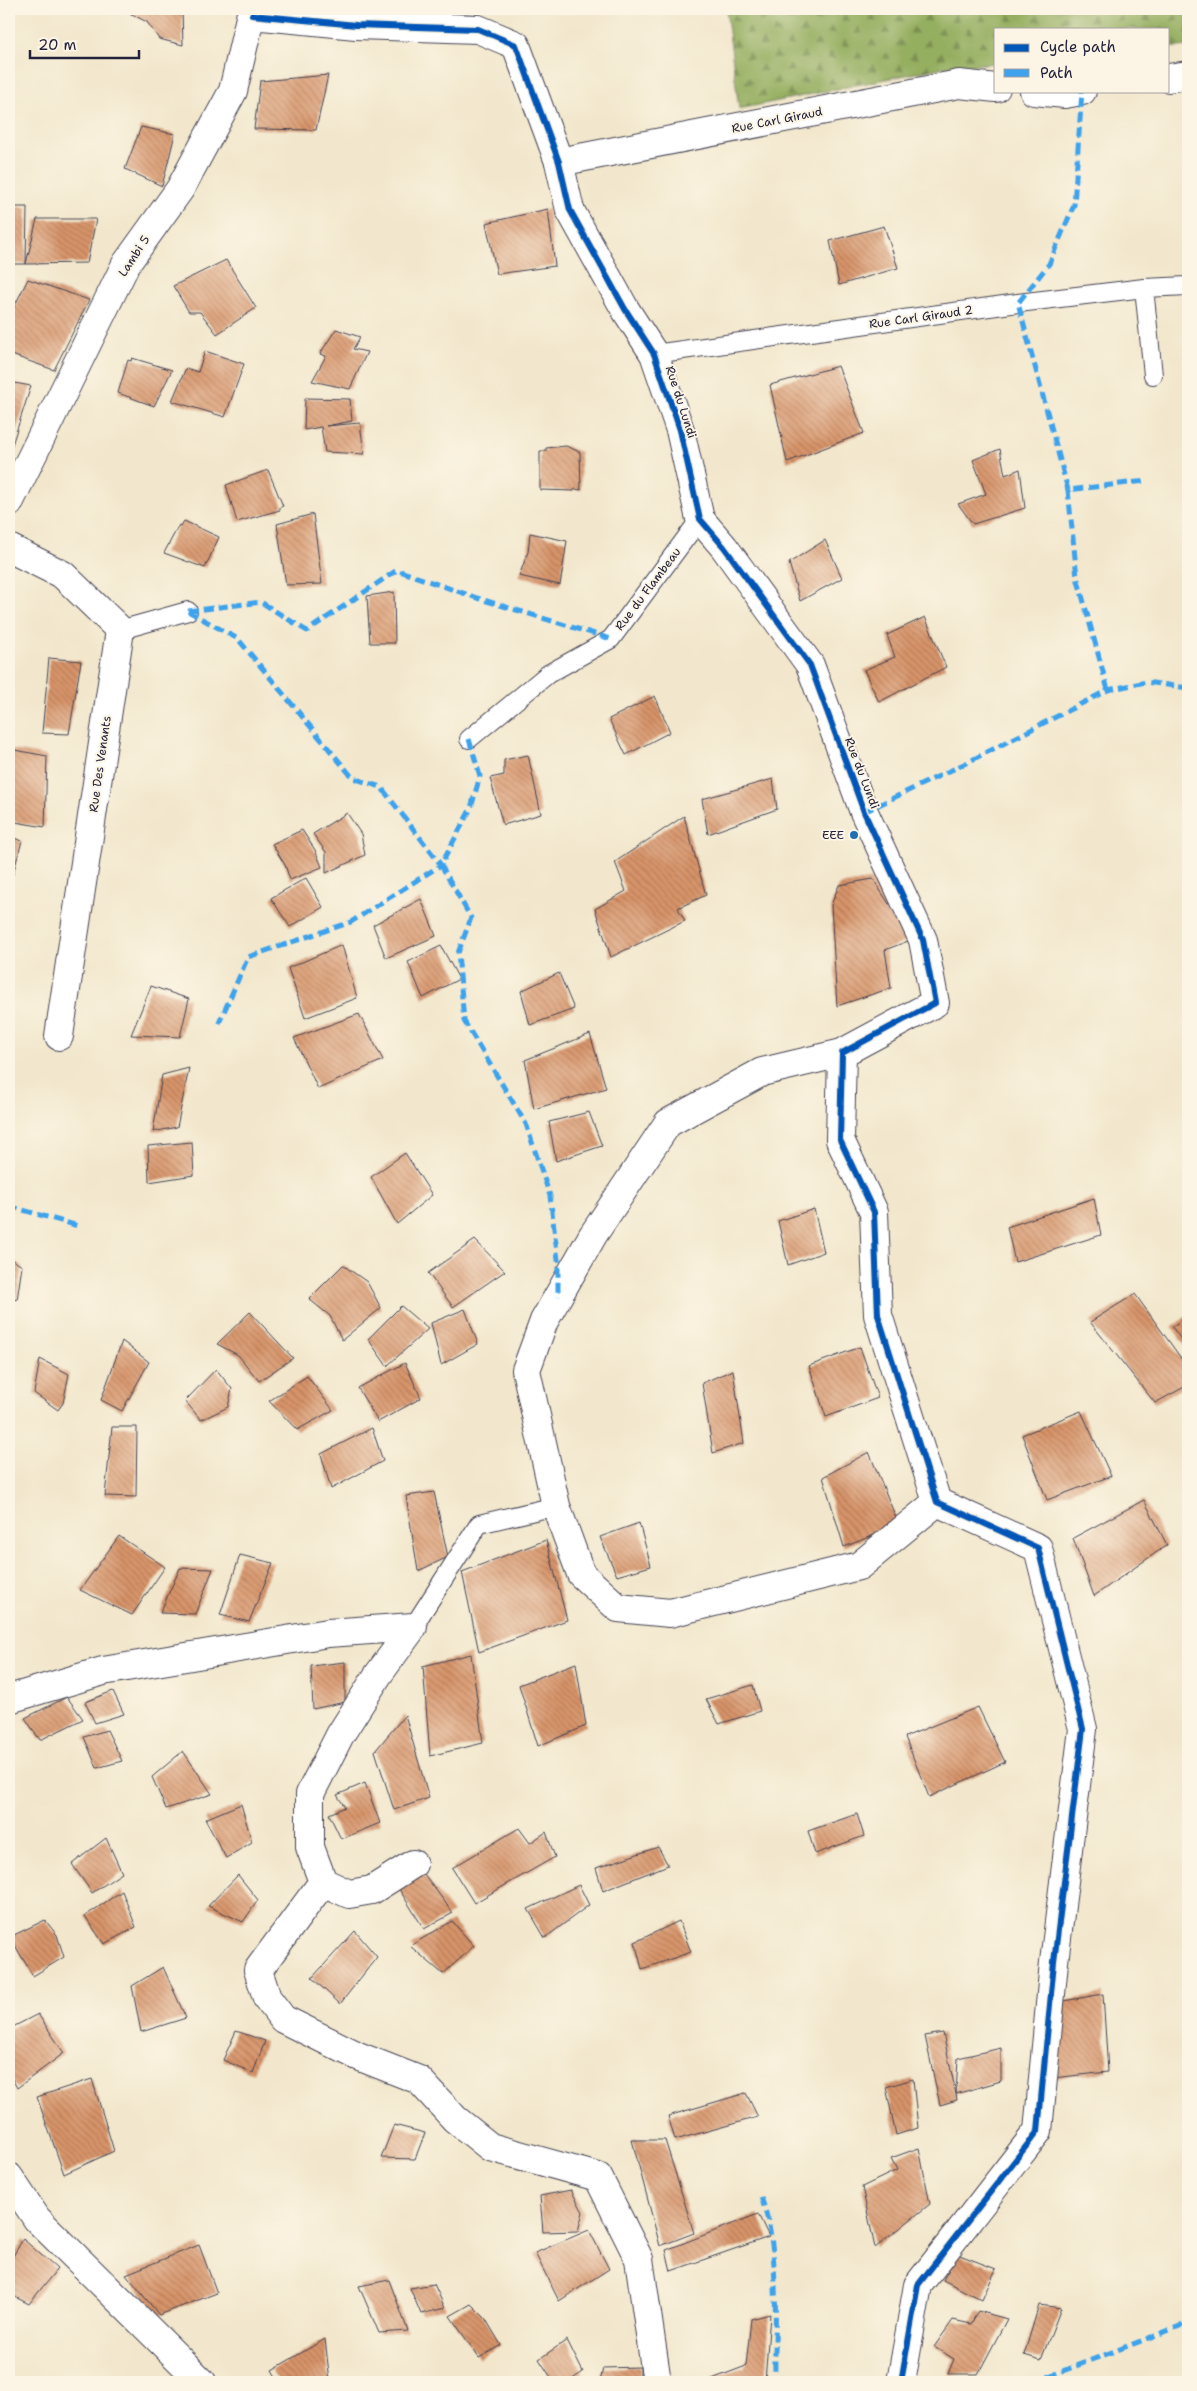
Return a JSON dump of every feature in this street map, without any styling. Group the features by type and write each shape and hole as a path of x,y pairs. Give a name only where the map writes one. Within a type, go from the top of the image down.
{"street":[{"name":"Rue du Lundi","path":"252,12 356,25 478,29 516,45 559,162 570,210 625,309 654,354 680,430 700,520 724,548 810,665 864,812 923,940 935,1003 842,1053"},
{"name":"Lambi 5","path":"9,503 126,264 180,189 233,91 252,12"},
{"path":"1170,78 1188,75"},
{"name":"Rue Carl Giraud","path":"559,162 959,84 994,88"},
{"path":"1044,92 1065,94 1076,92"},
{"path":"9,548 62,575 120,630"},
{"name":"Rue Des Venants","path":"59,1036 120,630"},
{"path":"901,2382 918,2285 1038,2131 1054,1962 1083,1729 1038,1548 937,1502 878,1315 874,1212 840,1140 842,1053 762,1072 668,1123 594,1235 544,1321 526,1370 556,1506 581,1574 618,1608 670,1613 859,1566 937,1502"},
{"path":"9,1699 103,1671 328,1633 414,1627"},
{"path":"413,1864 372,1890 349,1894 322,1882 310,1847 310,1794 340,1736 378,1675 414,1627"},
{"path":"322,1882 258,1970 267,1998 284,2019 358,2056 419,2080 455,2118 490,2147 598,2177 639,2259 656,2382"},
{"path":"9,2177 37,2219 202,2382"}],"lane":[{"name":"Rue Carl Giraud 2","path":"654,354 1144,288 1188,286"},
{"path":"1144,288 1153,375"},
{"name":"Rue du Flambeau","path":"469,739 548,674 611,639 700,520"},
{"path":"120,630 188,611"},
{"path":"414,1627 479,1524 556,1506"}],"green space":[{"path":"726,9 1188,9 1188,46 1170,48 1170,28 994,28 994,63 945,67 739,109"}],"building":[{"path":"122,9 182,9 183,45 159,39 147,22"},
{"path":"328,75 316,130 254,129 260,81"},
{"path":"141,127 175,134 162,186 125,169"},
{"path":"9,207 27,207 26,264 9,264"},
{"path":"548,209 555,266 497,274 486,223"},
{"path":"37,219 96,219 87,263 26,264"},
{"path":"884,226 898,268 839,285 830,241"},
{"path":"226,260 256,308 217,334 200,312 189,312 173,286"},
{"path":"28,279 89,300 54,370 9,354 9,317"},
{"path":"336,329 360,337 353,349 367,352 350,389 312,381 326,356 320,354"},
{"path":"205,351 244,364 225,417 172,401 186,368 198,372"},
{"path":"132,358 172,370 154,406 118,393 128,360 131,361"},
{"path":"838,366 864,433 787,462 770,385"},
{"path":"9,382 31,386 9,454"},
{"path":"305,398 350,399 352,421 326,426 360,423 364,454 325,452 321,427 304,430"},
{"path":"566,446 580,452 581,490 540,490 540,451 546,451 546,448"},
{"path":"1000,449 1005,475 1020,469 1025,508 973,524 958,504 986,494 973,460"},
{"path":"268,470 283,506 280,507 280,510 237,522 226,485"},
{"path":"313,514 322,584 286,585 277,524"},
{"path":"184,521 219,537 205,568 164,553 179,525 181,526"},
{"path":"530,533 567,541 560,585 519,576 528,552"},
{"path":"825,540 842,578 800,601 789,563"},
{"path":"394,592 395,643 370,643 367,596"},
{"path":"925,617 946,667 879,702 864,670 895,657 887,635"},
{"path":"49,658 81,661 69,734 42,733"},
{"path":"655,696 670,732 626,755 609,719"},
{"path":"9,749 47,756 45,827 9,821"},
{"path":"528,755 541,814 503,825 490,778 504,775 504,760"},
{"path":"773,779 777,809 708,834 702,799"},
{"path":"347,813 361,834 365,855 326,873 326,852 313,834"},
{"path":"684,816 706,895 678,908 685,921 611,957 595,909 626,891 615,862"},
{"path":"302,830 315,850 322,867 290,880 285,865 272,844"},
{"path":"9,836 22,841 9,888"},
{"path":"306,878 323,907 290,927 271,898"},
{"path":"873,879 889,904 906,903 908,941 885,950 891,988 837,1006 831,905 839,885"},
{"path":"421,899 436,936 386,958 373,925"},
{"path":"342,945 357,998 305,1018 288,968"},
{"path":"441,946 459,979 423,998 408,962"},
{"path":"559,973 574,1009 530,1025 521,991"},
{"path":"151,986 189,999 180,1037 131,1035"},
{"path":"359,1014 383,1060 318,1089 294,1038"},
{"path":"590,1034 606,1088 534,1109 525,1060"},
{"path":"189,1068 177,1127 153,1132 162,1075"},
{"path":"589,1112 602,1146 556,1161 549,1122"},
{"path":"192,1142 194,1175 149,1182 148,1146"},
{"path":"405,1153 432,1195 397,1224 371,1177"},
{"path":"1094,1198 1101,1235 1015,1262 1007,1227"},
{"path":"814,1209 824,1252 788,1265 778,1221"},
{"path":"475,1240 505,1271 453,1307 428,1273"},
{"path":"9,1258 22,1266 17,1300 9,1298"},
{"path":"343,1265 367,1282 381,1308 342,1340 330,1316 309,1299"},
{"path":"1135,1294 1188,1368 1188,1385 1155,1403 1090,1322"},
{"path":"401,1306 428,1329 387,1366 368,1339"},
{"path":"465,1309 478,1344 441,1365 431,1323"},
{"path":"250,1312 293,1358 259,1381 238,1355 217,1344"},
{"path":"1188,1315 1188,1349 1172,1327"},
{"path":"122,1341 149,1362 122,1411 101,1400"},
{"path":"860,1347 878,1398 826,1417 809,1366"},
{"path":"40,1359 69,1374 63,1403 58,1410 34,1393"},
{"path":"405,1363 421,1398 378,1422 358,1388"},
{"path":"216,1369 232,1389 228,1407 201,1420 185,1401"},
{"path":"733,1370 744,1443 713,1453 702,1383"},
{"path":"307,1376 333,1410 297,1430 269,1401"},
{"path":"1081,1411 1111,1476 1047,1500 1022,1435"},
{"path":"112,1427 137,1427 136,1497 105,1496"},
{"path":"372,1428 383,1461 331,1489 321,1454"},
{"path":"869,1452 899,1525 844,1547 823,1477"},
{"path":"434,1492 448,1557 418,1571 406,1496"},
{"path":"1144,1500 1167,1545 1094,1596 1073,1538"},
{"path":"639,1523 651,1566 617,1576 600,1537"},
{"path":"119,1536 165,1567 132,1615 80,1590"},
{"path":"546,1540 567,1620 479,1652 462,1572"},
{"path":"240,1555 273,1563 249,1622 220,1615"},
{"path":"180,1568 213,1569 195,1614 160,1613"},
{"path":"471,1654 483,1743 430,1756 423,1666"},
{"path":"345,1662 345,1702 313,1709 311,1666"},
{"path":"576,1663 586,1726 538,1746 519,1685"},
{"path":"753,1685 760,1711 719,1724 706,1699"},
{"path":"113,1691 124,1714 95,1723 85,1702"},
{"path":"67,1697 83,1719 40,1740 25,1718"},
{"path":"978,1707 1005,1762 929,1797 905,1737"},
{"path":"405,1715 429,1798 394,1810 375,1751"},
{"path":"107,1730 122,1761 97,1768 84,1737"},
{"path":"183,1751 212,1794 166,1809 152,1777"},
{"path":"365,1783 380,1823 341,1839 329,1814 345,1807 337,1795"},
{"path":"241,1804 252,1842 226,1858 205,1819"},
{"path":"857,1814 864,1836 815,1854 808,1831"},
{"path":"519,1828 530,1843 546,1832 555,1857 474,1903 452,1868"},
{"path":"106,1838 122,1873 92,1893 72,1864"},
{"path":"658,1847 668,1865 603,1891 596,1868"},
{"path":"424,1874 453,1913 424,1929 399,1889"},
{"path":"238,1875 258,1900 243,1922 208,1906"},
{"path":"579,1885 589,1905 545,1938 528,1909"},
{"path":"122,1891 136,1927 104,1944 85,1916"},
{"path":"45,1920 57,1935 64,1957 33,1976 10,1937"},
{"path":"452,1921 474,1946 443,1974 410,1946"},
{"path":"679,1921 691,1952 642,1969 635,1942"},
{"path":"355,1931 377,1957 340,2004 312,1978"},
{"path":"163,1967 186,2018 141,2032 132,1986"},
{"path":"1103,1994 1108,2072 1053,2078 1052,2003"},
{"path":"38,2014 64,2053 17,2088 9,2073 9,2049 11,2047 9,2043 9,2029"},
{"path":"236,2031 265,2041 253,2073 223,2060"},
{"path":"943,2033 957,2100 940,2105 925,2036"},
{"path":"1001,2048 1001,2081 956,2094 958,2058"},
{"path":"92,2079 114,2151 64,2174 37,2097"},
{"path":"913,2079 918,2128 896,2135 886,2087"},
{"path":"746,2093 758,2117 675,2140 668,2116"},
{"path":"394,2125 425,2133 415,2159 381,2158"},
{"path":"632,2140 665,2140 694,2233 660,2246"},
{"path":"919,2148 930,2204 875,2248 862,2187 897,2170 891,2158"},
{"path":"571,2190 583,2212 578,2231 543,2232 540,2196"},
{"path":"758,2214 769,2237 671,2271 666,2250"},
{"path":"589,2230 609,2269 559,2301 535,2253"},
{"path":"23,2239 57,2269 29,2304 9,2294 9,2263"},
{"path":"199,2245 217,2293 159,2315 126,2274"},
{"path":"957,2254 996,2269 982,2300 943,2280"},
{"path":"389,2280 408,2331 379,2333 359,2286"},
{"path":"434,2284 445,2308 421,2314 410,2288"},
{"path":"471,2304 485,2318 501,2345 479,2358 450,2316"},
{"path":"1039,2305 1061,2308 1041,2360 1024,2355"},
{"path":"978,2311 1007,2319 978,2374 948,2374 954,2359 934,2347 953,2320 971,2324"},
{"path":"770,2314 765,2382 704,2382 746,2366 751,2319"},
{"path":"325,2339 330,2382 279,2382 272,2370"},
{"path":"567,2340 583,2372 568,2382 554,2382 539,2359"},
{"path":"640,2367 640,2382 600,2382 603,2368"}],"marked path":[{"path":"1068,490 1018,303 1049,264 1074,205 1082,92"},
{"path":"1108,690 1077,577 1068,490 1146,481"},
{"path":"188,611 261,602 307,631 397,570 477,598 611,639"},
{"path":"188,611 238,639 353,778 381,787 441,865 351,922 248,957 219,1023"},
{"path":"864,812 966,763 1108,690 1146,682 1188,688"},
{"path":"469,739 480,776 471,808 441,865 471,918 458,953 464,1021 526,1124 550,1196 558,1260 558,1297"},
{"path":"9,1206 78,1226"},
{"path":"761,2197 767,2218 774,2264 775,2382"},
{"path":"1034,2382 1180,2326 1188,2318"}],"cycle path":[{"path":"252,15 356,25 478,29 516,45 559,162 570,210 625,309 654,354 680,430 700,519 724,547 810,665 864,812 923,940 935,1003 842,1053 840,1140 874,1212 878,1315 937,1502 1038,1548 1083,1729 1054,1962 1038,2131 918,2285 901,2382"}],"place":[{"name":"EEE","path":"854,835"}]}
